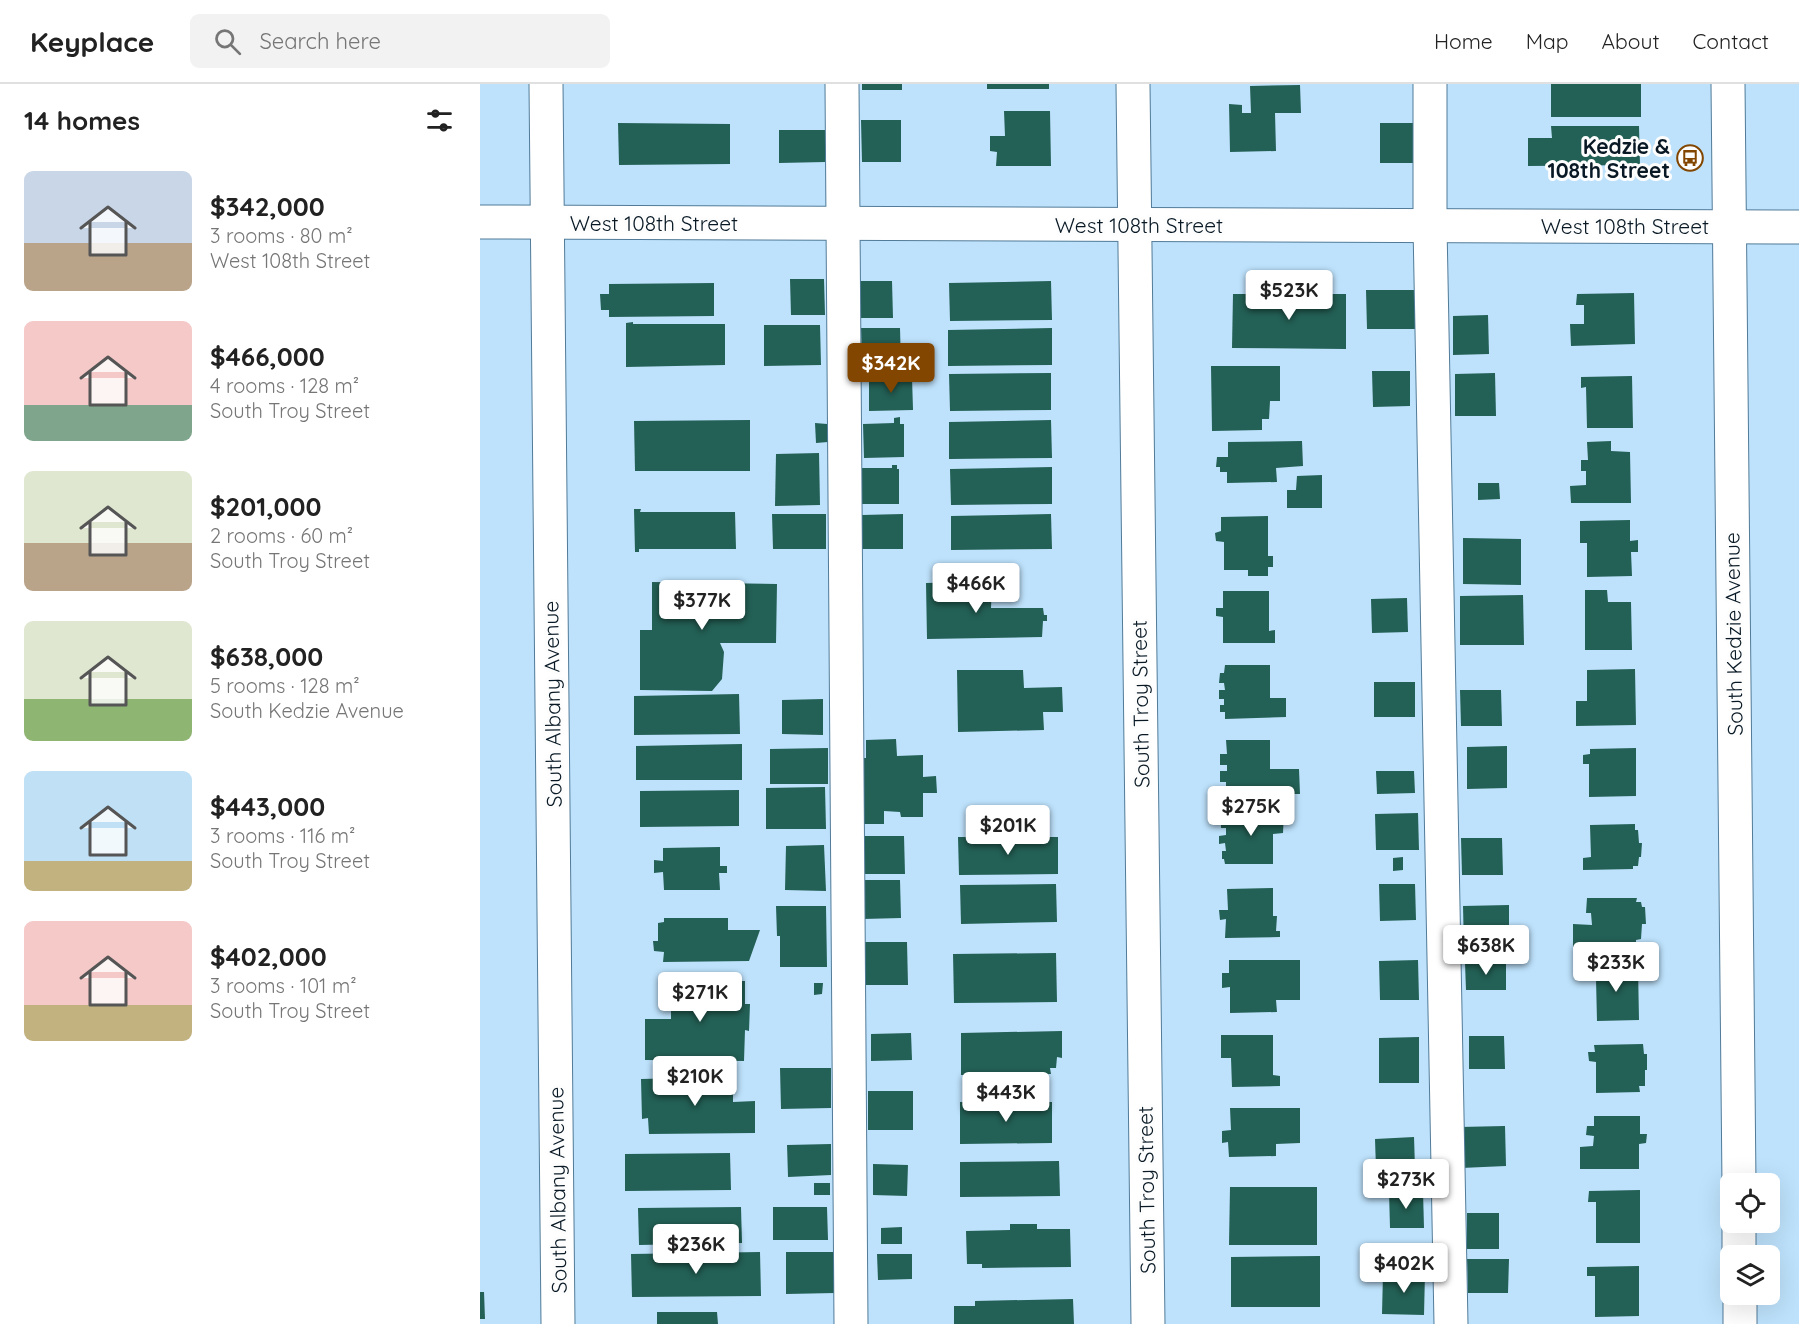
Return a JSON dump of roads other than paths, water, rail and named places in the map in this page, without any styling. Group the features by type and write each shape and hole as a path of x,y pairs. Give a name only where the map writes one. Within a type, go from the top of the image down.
{"street":[{"name":"South Albany Avenue","path":"546,84 558,1324"},
{"path":"842,84 851,1324"},
{"name":"South Troy Street","path":"1133,84 1148,1324"},
{"path":"1430,84 1430,226 1451,1324"},
{"name":"South Kedzie Avenue","path":"1728,84 1739,1173"},
{"name":"West 108th Street","path":"480,222 1799,227"},
{"path":"1740,1305 1740,1324"}],"place":[{"name":"Kedzie & 108th Street","path":"1690,158"}]}
